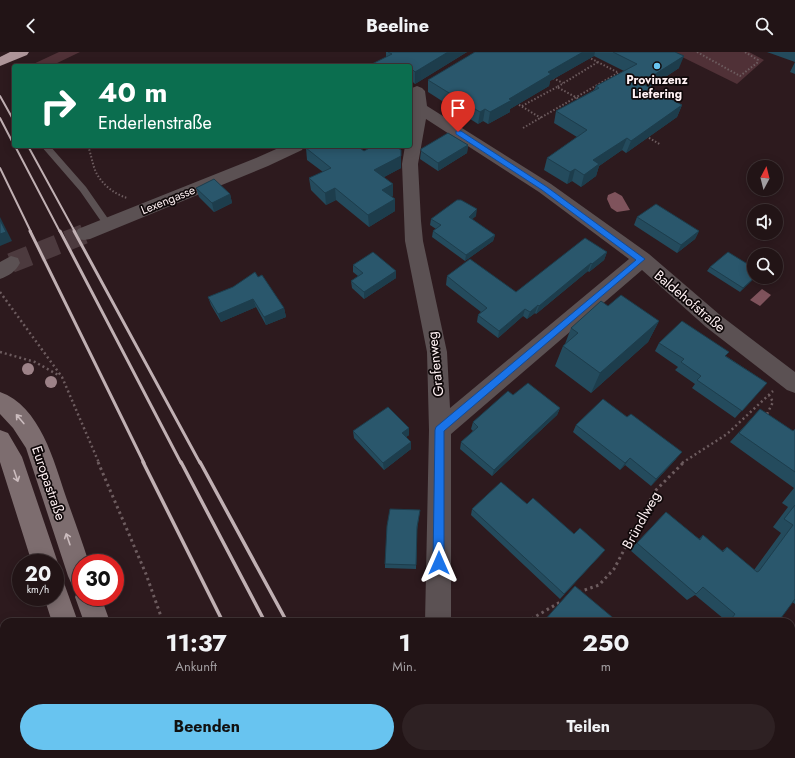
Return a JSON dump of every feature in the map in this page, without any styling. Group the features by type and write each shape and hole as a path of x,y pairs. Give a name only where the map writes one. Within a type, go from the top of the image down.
{"highway":[{"path":"0,62 22,52"}],"street":[{"name":"Baldehofstraße","path":"418,94 642,259 713,320 791,381"},
{"name":"Grafenweg","path":"412,146 418,94"},
{"name":"Lexengasse","path":"84,234 291,148"},
{"name":"Grafenweg","path":"412,148 410,164 414,242 437,352 440,430 438,618"},
{"path":"440,430 642,259"},
{"name":"Europastraße","path":"0,401 18,416 37,446 74,554"},
{"name":"Europastraße","path":"0,440 10,457 42,554"},
{"path":"60,606 64,618"},
{"path":"91,606 95,618"}],"lane":[{"path":"47,148 83,189 108,225"}],"path":[{"path":"697,52 740,76 757,63 758,60 745,52"},
{"path":"585,56 624,76"},
{"path":"522,106 598,62"},
{"path":"523,128 618,73"},
{"path":"551,76 563,83"},
{"path":"600,83 606,86"},
{"path":"557,87 583,101"},
{"path":"515,102 541,118"},
{"path":"559,107 565,110"},
{"path":"642,134 662,145"},
{"path":"89,148 93,158 94,170 100,178 118,195 125,198 131,198"},
{"path":"0,292 62,377 146,574 162,618"},
{"path":"0,352 35,362 62,377"},
{"name":"Bründlweg","path":"578,593 599,585 614,569 655,491 683,462 727,434 769,394 791,381"},
{"path":"767,414 773,402 769,394"},
{"path":"533,618 565,600"}],"shaded area":[{"path":"59,52 80,52 55,64 33,64"},
{"path":"672,52 749,52 764,60 737,84"},
{"path":"615,192 622,196 630,210 617,212 611,208 607,199 608,195"},
{"path":"762,289 771,295 760,306 750,300"}],"building":[{"path":"388,52 448,52 415,72 412,71 412,64 372,64 392,54"},
{"path":"475,52 583,52 548,72 551,74 509,99 512,100 490,112 485,109 480,112 428,80"},
{"path":"613,52 675,52 684,56 641,83 682,105 631,141 627,138 593,160 599,164 584,175 575,169 570,172 547,158 587,130 556,111 599,88 596,86 637,64"},
{"path":"448,133 468,145 438,163 421,151 421,149"},
{"path":"306,148 360,148 364,151 369,148 398,148 401,150 401,156 374,170 393,184 382,190 395,199 368,215 335,188 325,193 309,178 331,168"},
{"path":"214,179 230,194 212,203 196,188"},
{"path":"457,200 461,200 477,209 469,217 495,235 466,255 433,231 441,225 431,219"},
{"path":"656,204 699,231 681,245 637,217"},
{"path":"0,220 6,232 0,234"},
{"path":"585,238 607,252 592,264 591,263 539,306 538,305 530,312 525,309 499,331 478,315 487,308 447,276 470,259 516,292"},
{"path":"373,252 396,271 364,292 351,281 363,273 353,265"},
{"path":"728,252 747,264 747,284 743,288 710,267"},
{"path":"255,272 258,277 262,275 284,308 264,317 253,299 218,314 208,297 233,287"},
{"path":"621,295 659,321 600,373 563,346 578,333 571,328 601,301 608,306"},
{"path":"682,321 729,352 725,356 767,383 742,411 697,380 701,376 681,362 684,359 659,343"},
{"path":"528,383 560,408 494,470 461,442 478,427 473,422 508,391 513,395"},
{"path":"603,399 627,417 631,414 682,452 656,479 630,458 625,463 576,425"},
{"path":"388,407 409,428 402,433 411,442 383,463 353,431"},
{"path":"760,409 793,431 795,429 795,472 739,433"},
{"path":"501,482 527,504 533,498 574,534 580,528 605,550 564,594 472,509"},
{"path":"795,505 795,599 781,618 732,618 735,614 703,587 696,594 637,543 666,512 700,540 703,535 723,552 727,547 757,572 793,525 784,519"},
{"path":"390,509 420,510 417,527 416,565 385,564 387,526"},
{"path":"575,586 613,618 547,618"}],"tunnel":[{"path":"11,263 84,234"}],"railway":[{"path":"0,96 12,117"},
{"path":"0,118 12,141"},
{"path":"16,148 60,232"},
{"path":"29,148 75,232"},
{"path":"0,168 31,232"},
{"path":"30,231 144,463"},
{"path":"60,231 181,463"},
{"path":"74,231 200,463"},
{"path":"143,462 221,618"},
{"path":"181,462 263,618"},
{"path":"200,462 285,618"}],"place":[{"name":"Provinzenz Liefering","path":"657,66"}],"route":[{"path":"439,563 440,430 642,259 545,188 458,132"}]}
